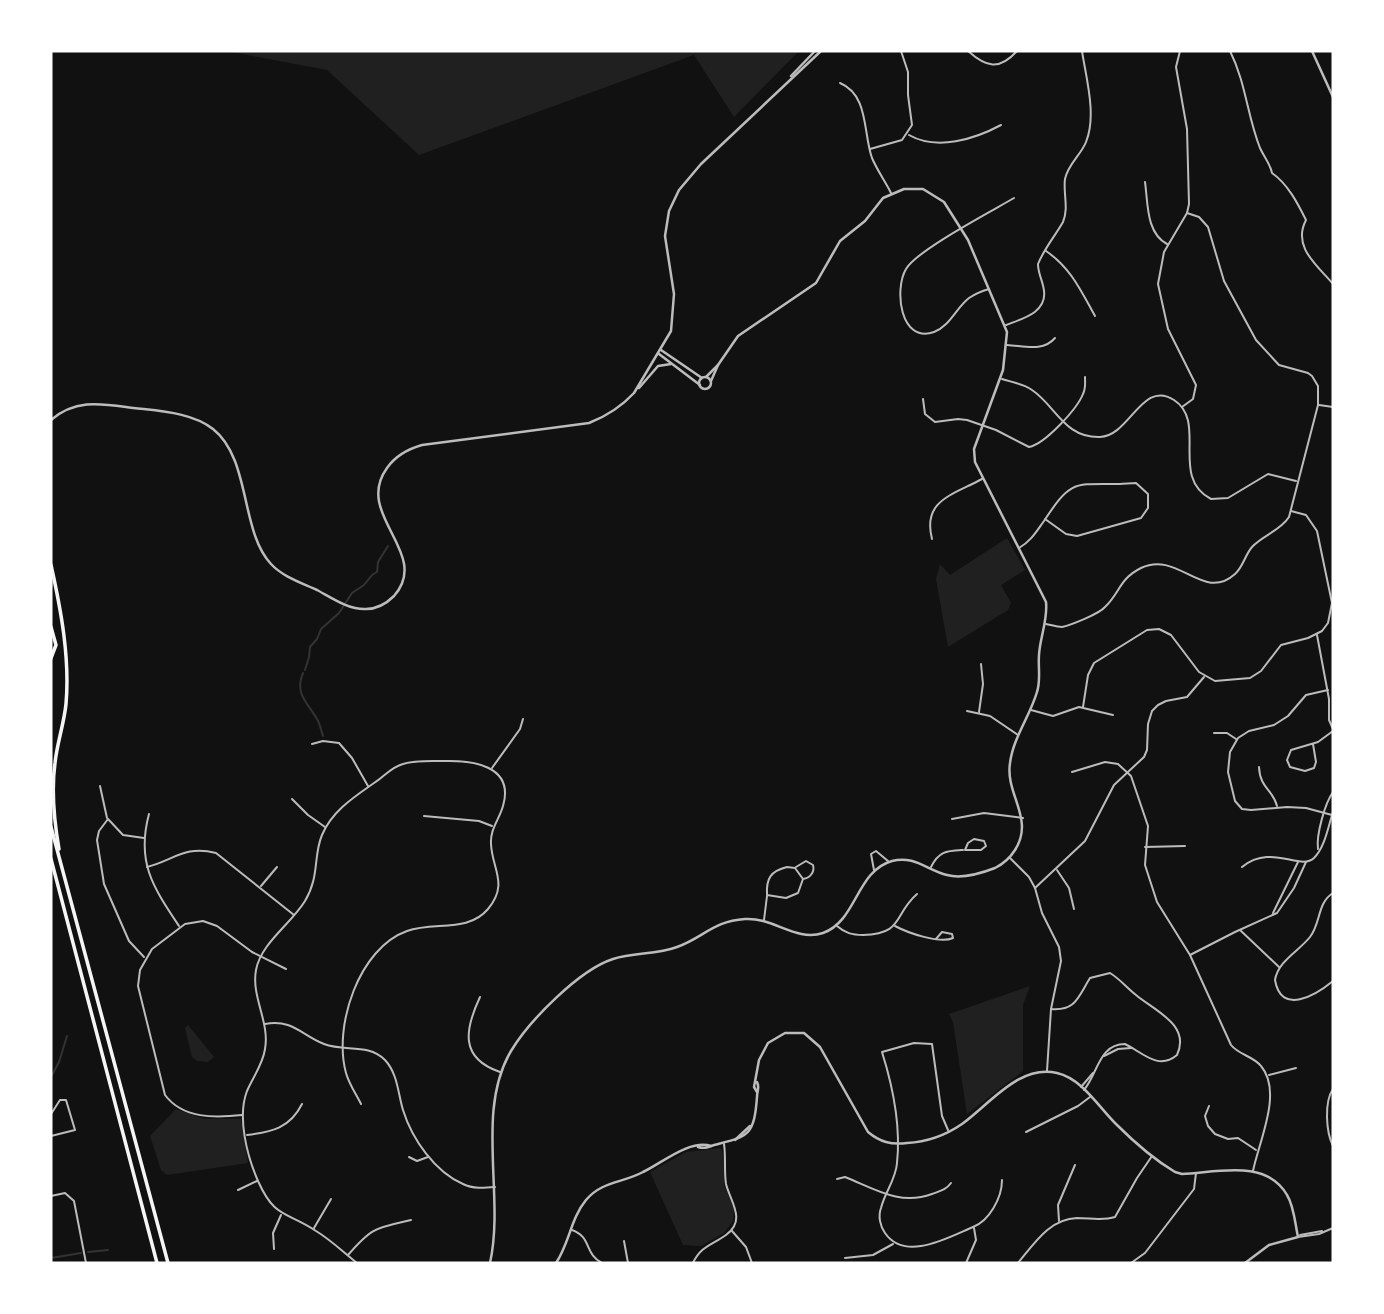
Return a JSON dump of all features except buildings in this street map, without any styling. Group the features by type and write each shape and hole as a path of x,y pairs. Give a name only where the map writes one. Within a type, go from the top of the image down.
{"highway":[{"path":"51,565 67,673 66,704 53,788 55,825 63,872"},
{"path":"51,627 56,642 51,658"},
{"path":"51,827 168,1263"},
{"path":"51,860 158,1263"}],"main road":[{"path":"51,579 51,586"}],"street":[{"path":"784,85 815,51"},
{"path":"634,393 671,331 674,294 666,236 673,202 679,190 694,172 821,51"},
{"path":"870,149 895,144 908,134 912,125 909,82 901,51"},
{"path":"968,51 981,62 992,65 1008,59 1017,51"},
{"path":"1006,325 1030,316 1040,307 1044,291 1038,264 1066,212 1065,178 1088,136 1089,97 1082,51"},
{"path":"1180,51 1176,67 1187,129 1188,213 1168,244 1160,261 1158,274 1159,295 1168,330 1196,390 1193,399 1181,407"},
{"path":"1230,51 1240,73 1261,149 1272,173 1292,195 1306,220 1302,233 1304,252 1333,284"},
{"path":"1312,51 1333,97"},
{"path":"840,83 859,100 870,149 891,193"},
{"path":"908,134 921,141 938,142 969,138 1001,125"},
{"path":"1145,182 1152,228 1160,240 1168,244"},
{"path":"490,1263 495,1234 494,1119 501,1073 515,1045 543,1010 598,965 621,957 673,948 720,923 746,919 764,920 805,935 821,933 836,925 845,916 874,870 889,862 906,859 945,875 959,876 995,867 1010,857 1022,834 1023,818 1009,768 1039,684 1039,652 1046,608 1044,597 982,479 974,455 1000,378 1006,345 1006,325 962,229 944,202 930,192 914,188 891,193 877,204 864,220 840,241 816,283 737,336 718,365 708,388 700,385 660,352"},
{"path":"989,288 968,299 938,331 920,332 904,317 899,290 907,268 918,257 1014,198"},
{"path":"1045,624 1061,627 1097,613 1106,607 1120,585 1131,575 1154,563 1176,567 1206,583 1226,580 1240,569 1252,548 1284,525 1291,511 1318,405 1318,386 1308,373 1279,365 1256,340 1224,281 1208,226 1188,213"},
{"path":"1045,251 1072,273 1095,316"},
{"path":"1006,345 1040,347 1055,338"},
{"path":"660,352 711,381"},
{"path":"51,420 69,408 92,403 183,416 205,423 222,437 231,452 258,541 266,558 279,572 345,604 367,609 385,604 393,597 403,580 403,554 383,519 378,498 383,474 395,458 422,445 589,423 614,411 658,366 673,364"},
{"path":"700,385 718,365"},
{"path":"923,399 925,414 936,422 958,419 982,425 1029,447 1043,442 1083,395 1085,377"},
{"path":"1000,378 1031,389 1062,421 1080,433 1101,437 1111,435 1126,424 1149,398 1158,396 1174,400 1181,407 1190,430 1189,467 1204,496 1219,500 1228,498 1268,474 1297,481"},
{"path":"1318,405 1333,407"},
{"path":"932,539 929,519 934,507 982,479"},
{"path":"1018,549 1032,539 1045,519 1062,495 1076,485 1136,483 1147,494 1149,508 1141,519 1100,528 1083,535 1066,534 1045,519"},
{"path":"1083,707 1088,675 1094,663 1147,630 1159,629 1171,635 1204,676 1215,681 1250,678 1261,671 1281,645 1318,635 1328,623 1332,603 1317,531 1306,515 1291,511"},
{"path":"1328,623 1333,627"},
{"path":"1313,744 1316,762 1314,768 1305,771 1290,767 1287,760 1291,750 1313,744 1333,730 1328,712 1328,690 1318,635"},
{"path":"978,713 983,684 981,664"},
{"path":"1035,888 1085,841 1109,792 1144,757 1147,750 1147,724 1152,711 1166,701 1187,697 1204,676"},
{"path":"1242,867 1250,860 1263,855 1306,862 1313,859 1321,848 1333,814 1306,808 1242,809 1235,801 1228,772 1230,752 1237,740 1249,732 1274,725 1289,716 1306,695 1328,690"},
{"path":"1030,710 1053,716 1083,707 1113,715"},
{"path":"967,711 994,718 1019,735"},
{"path":"492,769 520,729 523,719"},
{"path":"1214,733 1227,733 1237,740"},
{"path":"312,744 323,741 339,743 369,786"},
{"path":"357,1263 313,1229 282,1214 268,1201 258,1181 250,1158 243,1115 246,1095 265,1052 264,1024 254,979 260,957 303,905 314,882 320,842 326,828 346,804 393,768 410,762 480,763 492,769 500,779 505,794 503,807 493,826 491,845 499,880 496,895 491,906 471,921 414,929 394,937 383,945 368,964 349,1007 344,1048 346,1073 361,1104"},
{"path":"1072,772 1105,762 1118,764 1134,782 1148,826 1144,847 1145,865 1157,902 1189,955 1231,1045 1239,1053 1256,1061 1268,1075 1272,1093 1252,1172"},
{"path":"1259,767 1263,785 1274,797 1277,807"},
{"path":"100,786 108,819 124,835 144,838"},
{"path":"1318,850 1317,837 1327,801 1333,792"},
{"path":"292,799 326,828"},
{"path":"952,819 984,813 1023,818"},
{"path":"149,814 144,838 147,867 153,883 180,927"},
{"path":"424,816 478,821 493,826"},
{"path":"108,819 99,831 97,840 104,884 130,942 145,958"},
{"path":"931,868 936,858 945,851 981,850 986,846 984,841 974,839 968,843 965,850"},
{"path":"1144,847 1185,846"},
{"path":"147,867 163,863 184,852 205,851 221,856 294,915"},
{"path":"874,870 871,854 876,851 889,862"},
{"path":"1010,857 1029,877 1035,888 1042,913 1056,939 1060,954 1051,1009 1046,1072"},
{"path":"764,920 768,895 767,880 771,874 787,867 795,868 806,861 813,865 813,872 810,877 803,879"},
{"path":"1189,955 1264,921 1273,914 1299,861"},
{"path":"1273,914 1278,914 1283,907 1306,862"},
{"path":"260,887 277,867"},
{"path":"768,895 793,897 802,887 803,879 795,868"},
{"path":"1057,869 1069,888 1074,909"},
{"path":"1292,874 1298,877"},
{"path":"1333,893 1324,902 1311,936 1279,967 1275,984 1288,999 1304,999 1333,981"},
{"path":"836,925 845,933 856,935 881,933 894,926 911,899 918,894"},
{"path":"243,1115 216,1118 200,1116 175,1105 165,1095 139,991 139,976 145,958 156,944 180,927 198,921 212,923 260,957 286,969"},
{"path":"894,926 936,939"},
{"path":"1240,930 1279,967"},
{"path":"1051,1009 1062,1010 1073,1006 1090,978 1110,973 1172,1022 1180,1035 1177,1055 1165,1061 1152,1060 1125,1044 1116,1044 1107,1049 1094,1077 1082,1088"},
{"path":"480,997 470,1020 468,1042 479,1060 490,1069 501,1073"},
{"path":"264,1024 288,1024 322,1043 368,1050 378,1055 389,1065 406,1119 429,1156 462,1184 479,1188 495,1187"},
{"path":"556,1263 579,1210 596,1190 613,1181 641,1174 683,1150 706,1148 743,1137 755,1112 759,1060 768,1043 785,1032 804,1033 820,1047 868,1132 880,1140 898,1144 923,1141 949,1132 1023,1077 1046,1072 1066,1076 1082,1088 1120,1129 1178,1173 1252,1172 1272,1179 1290,1200 1298,1237"},
{"path":"949,1132 942,1116 932,1044 901,1045 883,1052 897,1118 898,1144 897,1166 880,1209 880,1223 893,1243 911,1248 922,1246 973,1227 988,1216 1002,1188 1002,1180"},
{"path":"1268,1075 1296,1068"},
{"path":"1333,1089 1327,1104 1328,1133 1333,1146"},
{"path":"1026,1132 1078,1106 1090,1097"},
{"path":"51,1114 60,1100 66,1100 75,1130 51,1136"},
{"path":"246,1135 281,1128 291,1121 302,1104"},
{"path":"1209,1106 1205,1116 1212,1132 1224,1138 1238,1138 1257,1150"},
{"path":"693,1263 706,1245 731,1230 737,1212 726,1181 724,1144"},
{"path":"409,1157 417,1161 429,1156"},
{"path":"1018,1263 1047,1229 1060,1222 1068,1219 1115,1217 1153,1156"},
{"path":"1060,1222 1058,1205 1075,1165"},
{"path":"1131,1263 1145,1253 1194,1189 1196,1173"},
{"path":"837,1179 845,1177 900,1198 916,1199 946,1189 951,1183"},
{"path":"238,1190 258,1181"},
{"path":"51,1196 65,1193 74,1201 86,1263"},
{"path":"313,1229 331,1199"},
{"path":"274,1249 273,1233 282,1214"},
{"path":"348,1256 373,1229 411,1220"},
{"path":"966,1263 976,1240 973,1227"},
{"path":"1245,1263 1269,1245 1319,1234 1333,1228"},
{"path":"571,1230 585,1238 590,1252 602,1263"},
{"path":"731,1230 742,1241 752,1263"},
{"path":"624,1241 628,1263"},
{"path":"845,1258 873,1255 893,1243"}],"shaded area":[{"path":"227,51 799,51 734,117 694,55 419,155 327,70"},
{"path":"1007,538 1025,570 1001,585 1011,603 1008,610 948,647 936,579 940,564 950,575"},
{"path":"1030,986 1023,1005 1023,1071 967,1114 953,1022 949,1014"},
{"path":"188,1025 214,1057 208,1062 197,1061 192,1057 185,1028"},
{"path":"176,1109 204,1119 241,1119 248,1163 167,1175 161,1170 150,1136"},
{"path":"721,1148 724,1158 724,1185 734,1209 733,1221 724,1233 701,1246 683,1245 650,1172 686,1152"}],"waterway":[{"path":"305,670 310,647 321,629 339,613 352,593 377,572 378,562 388,546"},
{"path":"303,673 301,693 318,721 323,736"},
{"path":"51,1077 67,1036"},
{"path":"88,1252 108,1250"},
{"path":"51,1258 81,1253"}]}
